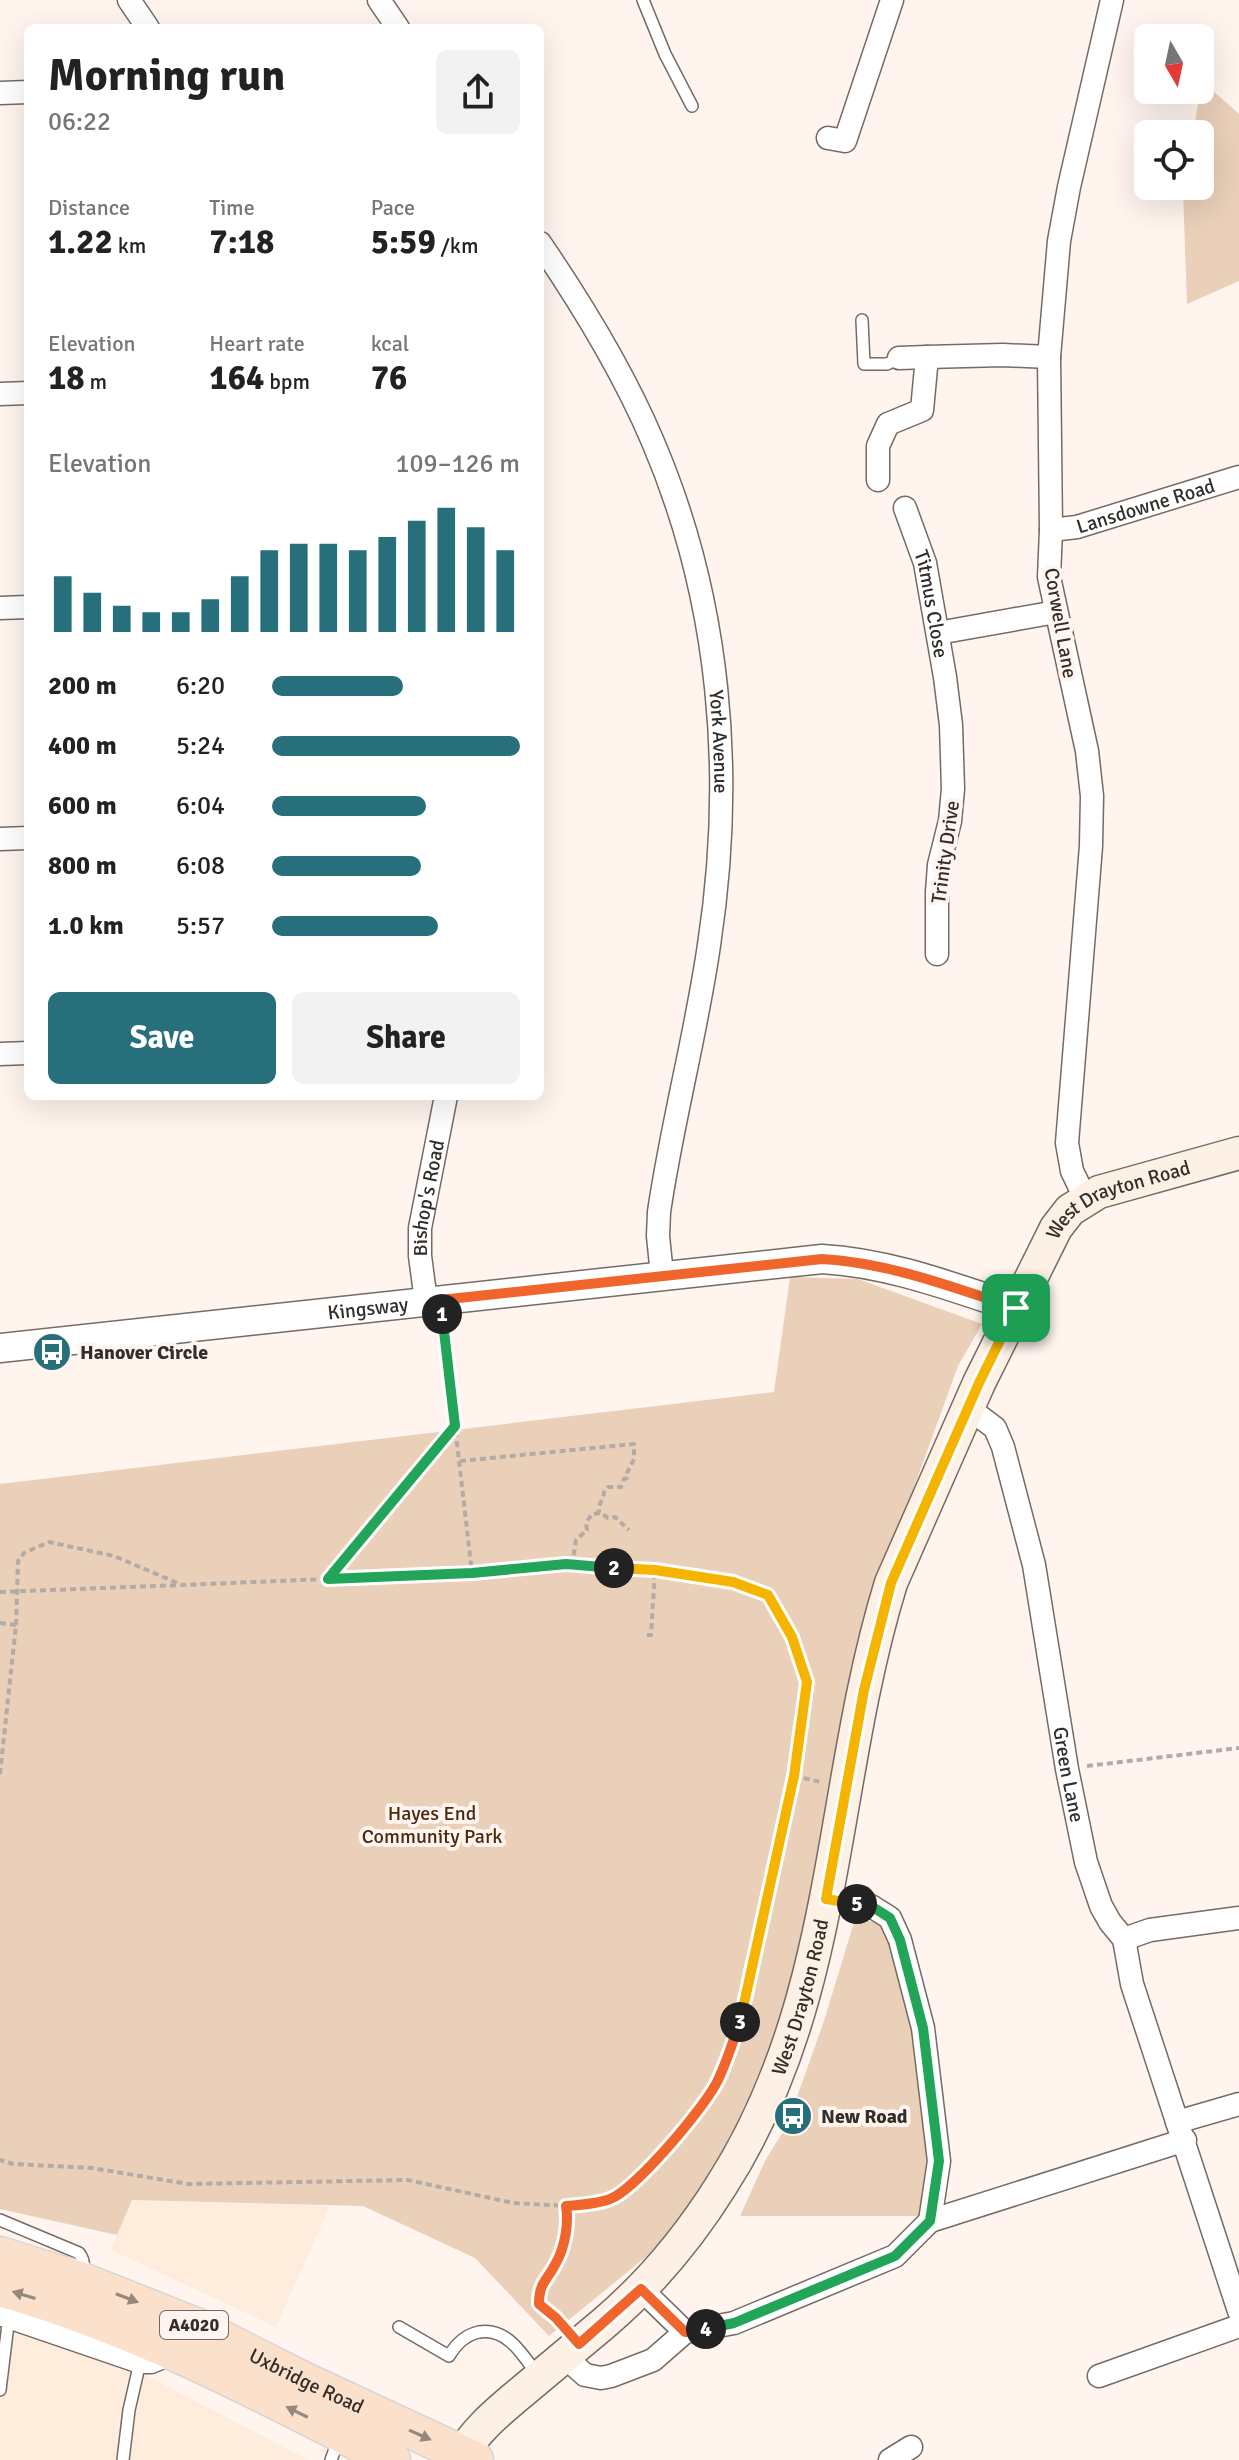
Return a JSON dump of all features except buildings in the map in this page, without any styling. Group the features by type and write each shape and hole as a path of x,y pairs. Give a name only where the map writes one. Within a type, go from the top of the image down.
{"main road":[{"name":"West Drayton Road","path":"465,2458 486,2422 641,2289 719,2190 767,2102 803,2001 881,1616 903,1554 967,1411 1056,1228 1070,1210 1085,1198 1116,1186 1239,1153"},
{"name":"Uxbridge Road","path":"0,2255 80,2280 198,2327 465,2458"},
{"name":"Uxbridge Road","path":"3,2306 72,2311 175,2352 336,2447 392,2460"}],"street":[{"path":"129,0 145,24"},
{"path":"379,0 395,24"},
{"path":"828,138 845,141 892,0"},
{"name":"Corwell Lane","path":"1085,1198 1072,1171 1067,1143 1071,1063 1091,846 1091,772 1049,577 1049,357 1059,241 1112,0"},
{"path":"0,93 24,92"},
{"name":"York Avenue","path":"544,249 610,355 653,441 678,506 696,567 716,679 722,778 714,907 701,995 659,1212 662,1275"},
{"path":"878,480 878,446 888,424 922,410 927,357"},
{"path":"899,358 1049,357"},
{"path":"0,394 24,393"},
{"name":"Lansdowne Road","path":"1051,530 1077,527 1239,477"},
{"name":"Titmus Close","path":"905,508 925,563 949,701"},
{"path":"0,608 24,607"},
{"path":"938,633 1056,612"},
{"name":"Trinity Drive","path":"937,954 939,865 950,821 953,789 949,701"},
{"path":"0,839 24,838"},
{"path":"0,1054 24,1053"},
{"name":"Bishop's Road","path":"433,1300 420,1256 420,1228 445,1100"},
{"name":"Kingsway","path":"0,1348 822,1259 905,1273 1016,1308"},
{"name":"Green Lane","path":"967,1411 995,1428 1003,1447 1034,1565 1079,1832 1093,1885 1110,1922 1124,1939 1132,1984 1181,2131"},
{"path":"826,1899 871,1906 890,1918 900,1940 923,2028 939,2161 930,2221"},
{"path":"1124,1939 1150,1930 1239,1918"},
{"path":"572,2350 585,2375 601,2378 653,2360 685,2332 734,2323 895,2256 930,2221 1181,2131 1239,2104"},
{"path":"1181,2131 1239,2311"},
{"path":"641,2289 685,2332"},
{"path":"3,2306 140,2362 151,2362 175,2352"},
{"path":"1099,2376 1239,2326"},
{"path":"890,2460 911,2447"}],"lane":[{"path":"643,0 665,54 692,106"},
{"path":"862,320 864,364 887,364 899,358"},
{"path":"0,2220 79,2253 84,2266 80,2280"},
{"path":"0,2390 3,2306"},
{"path":"399,2327 449,2356 454,2347 469,2335 486,2331 503,2335 539,2377"},
{"path":"123,2460 129,2410 140,2362"}],"path":[{"path":"433,1300 455,1426 472,1573"},
{"path":"328,1579 455,1426"},
{"path":"459,1462 634,1444 634,1459 627,1478 621,1487 608,1487 599,1504 599,1513"},
{"path":"572,1565 576,1540 587,1530 586,1523 592,1514 615,1517 629,1530"},
{"path":"0,1774 16,1625 18,1561 24,1553 49,1542 114,1556 182,1585"},
{"path":"0,1592 472,1573 572,1565 655,1570 733,1582 768,1595 792,1637 807,1682 794,1776 744,2010 717,2083 678,2136 630,2187 612,2199 566,2206 513,2203 408,2180 188,2184 92,2168 13,2164 0,2160"},
{"path":"647,1635 651,1635 655,1570"},
{"path":"0,1623 16,1625"},
{"path":"1067,1769 1239,1748"},
{"path":"566,2206 568,2218 562,2245 556,2263 539,2287 539,2304 556,2318 572,2350"}],"shaded area":[{"path":"131,2200 330,2206 276,2327 111,2250"},
{"path":"0,2322 149,2377 309,2460 0,2460"}],"green space":[{"path":"1214,92 1239,114 1239,281 1187,304 1183,200 1214,200 1214,120 1195,120 1198,104 1214,104"},
{"name":"Hayes End Community Park","path":"790,1277 858,1279 982,1324 958,1366 874,1597 808,1923 768,2055 724,2158 663,2243 549,2336 475,2258 363,2206 132,2200 117,2235 0,2209 0,1484 774,1392"},
{"path":"855,1919 887,1924 920,2042 934,2172 926,2216 740,2216 765,2161 787,2125 824,2021"}],"place":[{"name":"Hanover Circle","path":"52,1352"},
{"name":"New Road","path":"793,2116"}],"route":[{"path":"822,1259 886,1268 1016,1308 979,1383 891,1583 864,1690 826,1899 871,1906 890,1918 900,1940 923,2028 939,2161 930,2221 895,2256 723,2327 685,2332 641,2289 579,2344 539,2304 539,2287 556,2263 562,2245 568,2218 566,2206 612,2199 630,2187 678,2136 717,2083 744,2010 794,1776 807,1682 792,1637 768,1595 733,1582 655,1570 566,1564 472,1573 328,1579 455,1426 440,1300 822,1259"}]}
